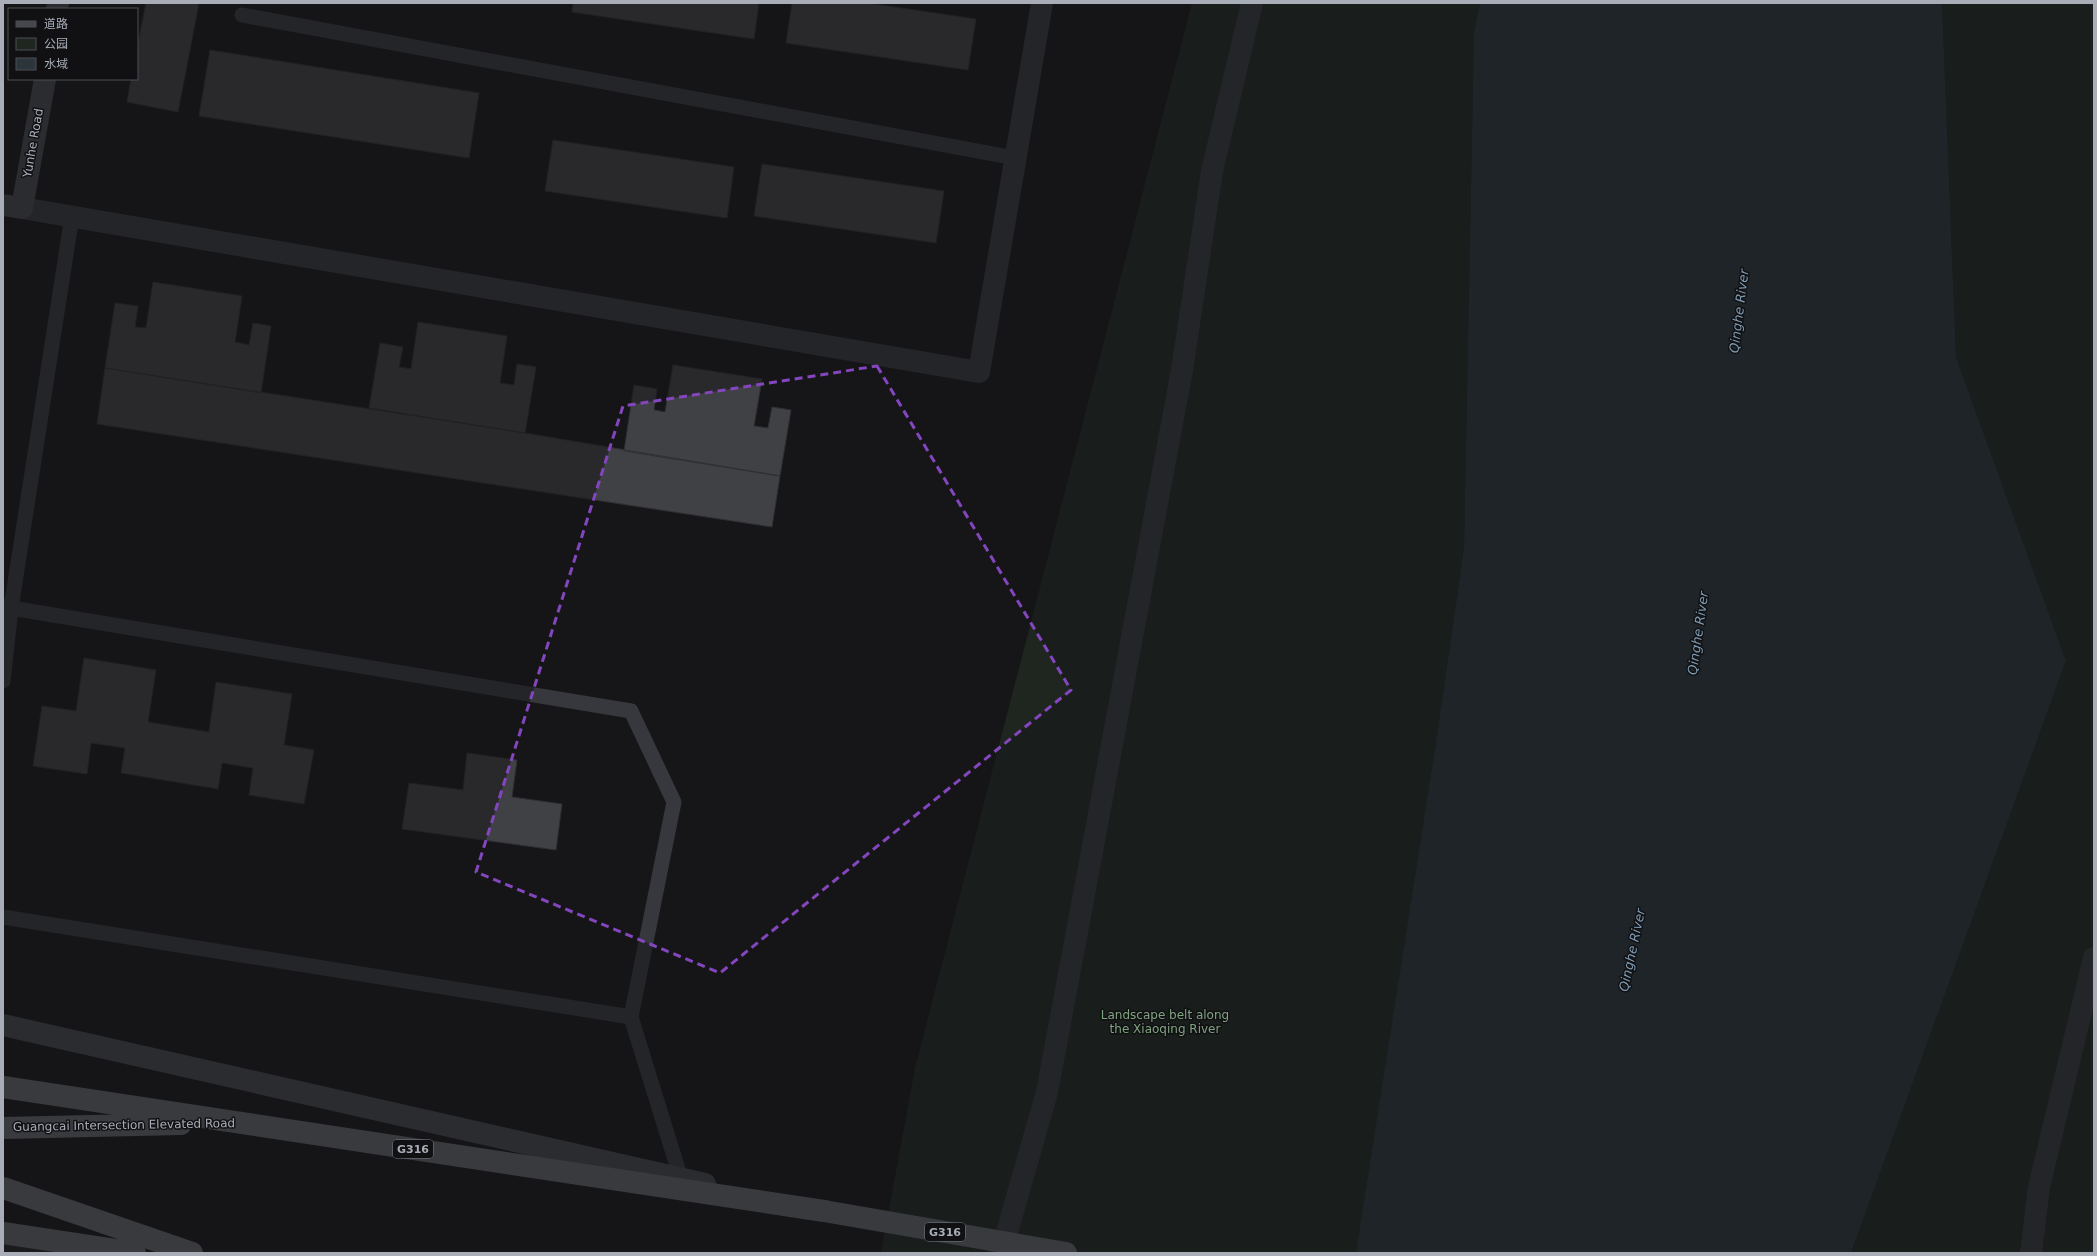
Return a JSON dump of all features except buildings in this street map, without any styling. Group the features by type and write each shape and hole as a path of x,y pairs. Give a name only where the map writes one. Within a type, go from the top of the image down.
{"highway":[{"name":"G316","path":"3,1088 824,1211 1066,1253"},
{"name":"Guangcai Intersection Elevated Road","path":"3,1128 244,1123"},
{"path":"3,1188 192,1253"},
{"path":"3,1233 135,1253"}],"street":[{"path":"12,206 979,372 1042,3"},
{"path":"1001,1253 1047,1092 1182,370 1212,171 1252,3"},
{"name":"Yunhe Road","path":"12,206 45,80"},
{"path":"2031,1253 2039,1187 2094,958"},
{"path":"3,1025 824,1211"}],"lane":[{"path":"242,15 1015,158"},
{"path":"3,681 7,607 72,216"},
{"path":"7,607 630,711 674,802 631,1017 681,1179"},
{"path":"3,917 631,1017"}],"highlighted area":[{"path":"877,366 1071,690 720,973 476,872 623,406"}],"shaded area":[{"path":"3,1233 135,1253 3,1253"}],"green space":[{"name":"Landscape belt along the Xiaoqing River","path":"1192,3 1480,3 1474,32 1464,548 1381,1131 1361,1253 881,1253 915,1068"},
{"path":"1942,3 2094,3 2094,1253 1851,1253 2066,661 1956,357"}],"water":[{"name":"Qinghe River","path":"1480,3 1942,3 1956,357 2066,661 1851,1253 1356,1253 1436,743 1464,548 1474,32"}]}
